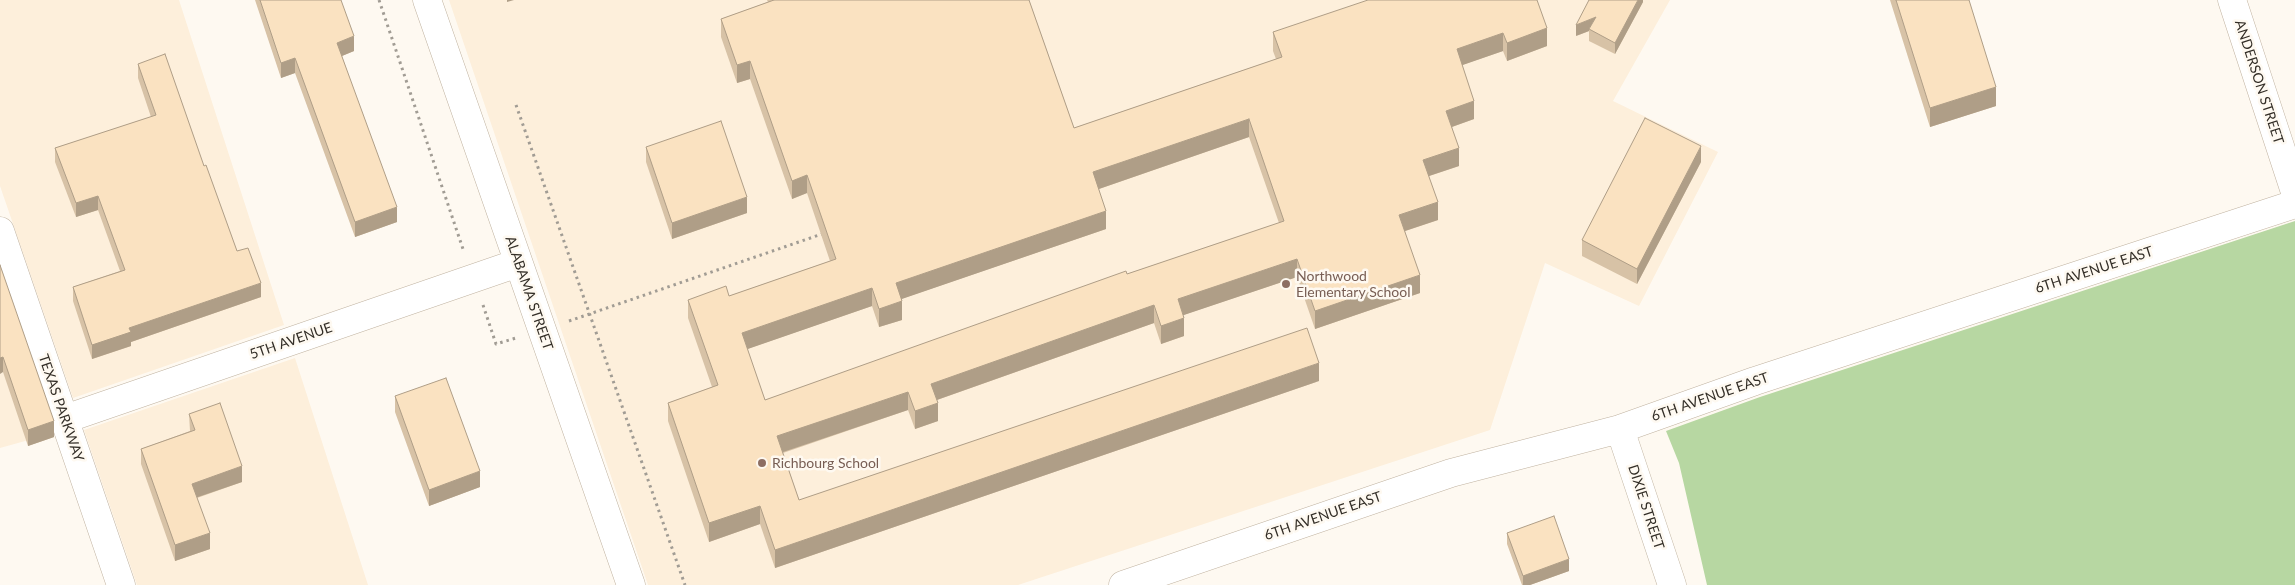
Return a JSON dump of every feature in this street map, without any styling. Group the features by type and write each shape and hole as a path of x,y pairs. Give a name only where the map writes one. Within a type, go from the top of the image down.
{"street":[{"name":"ALABAMA STREET","path":"427,0 631,585"},
{"name":"ANDERSON STREET","path":"2232,0 2295,192"},
{"name":"6TH AVENUE EAST","path":"1123,585 1151,581 1451,473 1620,429 1755,381 2295,204"},
{"name":"TEXAS PARKWAY","path":"0,231 121,585"},
{"name":"5TH AVENUE","path":"65,419 518,263"},
{"name":"DIXIE STREET","path":"1620,429 1672,585"}],"path":[{"path":"379,0 496,344 590,314 822,234"},
{"path":"516,105 685,585"}],"shaded area":[{"path":"0,0 179,0 284,325 73,398 0,186"},
{"name":"Northwood Elementary School","path":"449,0 1670,0 1613,101 1718,152 1639,306 1545,263 1490,430 1018,585 648,585"},
{"path":"0,277 54,433 0,448"},
{"path":"295,358 368,585 137,585 84,430"}],"green space":[{"path":"2295,221 2295,585 1707,585 1679,463 1666,431 1760,397"}],"building":[{"path":"260,0 341,0 354,36 337,43 397,207 355,222 295,58 281,63"},
{"path":"774,0 1029,0 1074,128 1282,57 1273,32 1368,0 1537,0 1547,28 1507,43 1503,33 1457,49 1474,101 1446,111 1459,148 1423,160 1438,202 1399,215 1420,275 1315,311 1297,259 1178,299 1184,318 1161,326 1154,305 931,384 938,403 915,411 908,392 777,436 799,500 1307,328 1319,363 775,550 760,506 709,523 668,403 718,385 688,300 726,286 729,296 836,259 807,175 792,181 750,61 737,65 721,19","holes":["1249,119 1284,221 1127,274 1126,271 765,400 742,333 872,288 879,309 902,301 896,283 1106,211 1093,172"]},
{"path":"1589,0 1638,0 1615,43 1589,29 1596,17 1576,25"},
{"path":"1896,0 1969,0 1996,87 1930,108"},
{"path":"165,54 204,166 206,165 237,251 248,248 261,283 129,328 131,332 92,345 73,287 125,270 98,196 76,203 55,148 156,115 138,64"},
{"path":"1645,118 1701,146 1637,269 1582,240"},
{"path":"721,121 747,197 672,223 646,147"},
{"path":"0,265 54,421 28,430 3,357 0,358"},
{"path":"446,378 480,471 429,490 395,396"},
{"path":"220,403 242,466 192,484 210,533 175,545 141,449 195,430 189,414"},
{"path":"1554,516 1569,559 1523,576 1507,533"}],"place":[{"name":"Northwood Elementary School","path":"1286,284"},
{"name":"Richbourg School","path":"762,463"}]}
